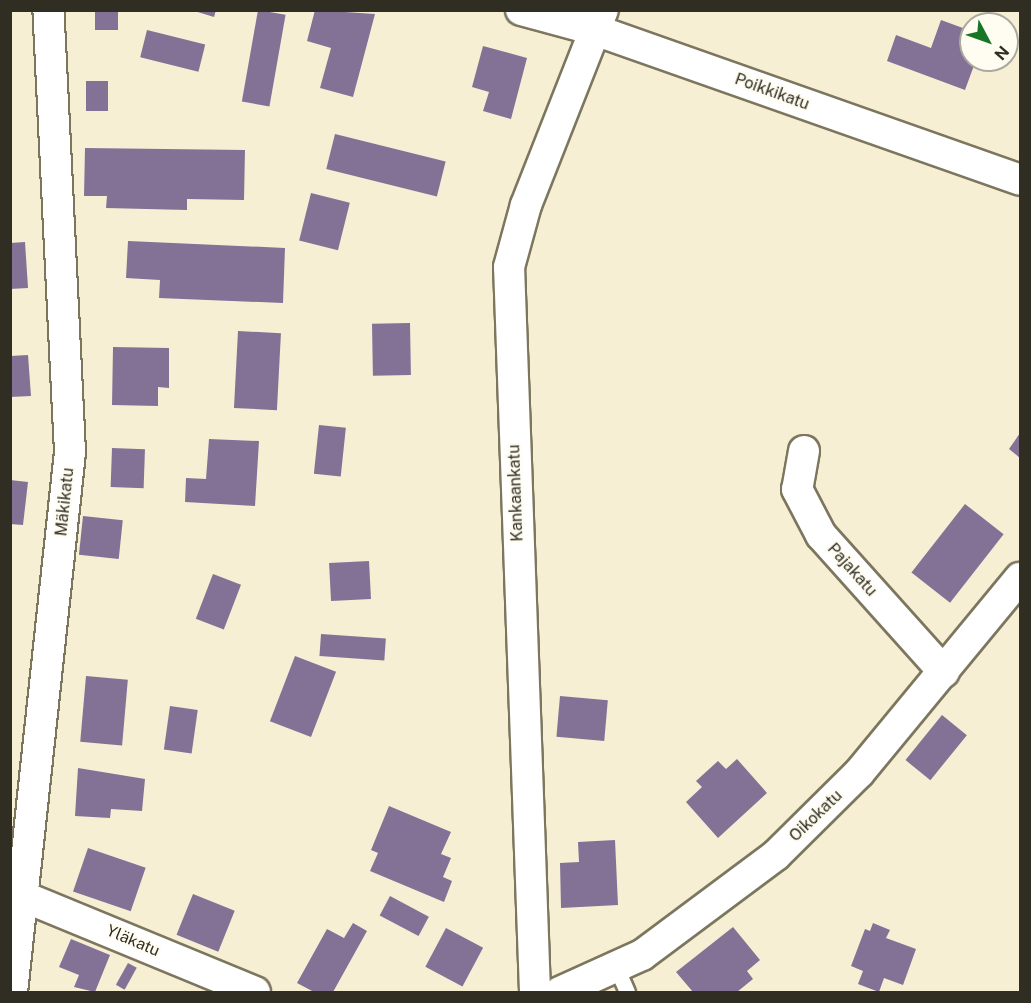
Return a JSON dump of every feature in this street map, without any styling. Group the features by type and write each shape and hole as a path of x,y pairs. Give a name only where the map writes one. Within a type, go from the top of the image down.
{"street":[{"name":"Mäkikatu","path":"12,993 17,893 70,452 48,10"},
{"name":"Poikkikatu","path":"521,10 599,20 1020,180"},
{"name":"Kankaankatu","path":"535,993 509,267 526,204 599,20"},
{"name":"Pajakatu","path":"804,451 797,489 821,535 944,672"},
{"name":"Oikokatu","path":"560,993 621,980 642,955 776,855 860,773 1020,578"},
{"name":"Yläkatu","path":"17,893 255,993"}],"building":[{"path":"95,10 118,10 118,30 95,30"},
{"path":"191,10 216,10 214,17"},
{"path":"258,10 286,15 269,106 242,102"},
{"path":"315,10 375,14 353,97 320,88 331,48 307,41"},
{"path":"941,20 959,27 959,72 972,72 965,90 887,61 896,35 931,48"},
{"path":"147,30 205,45 198,72 140,57"},
{"path":"483,46 527,58 511,119 483,111 489,92 472,87"},
{"path":"86,81 108,81 108,111 86,111"},
{"path":"335,134 446,162 437,197 326,169"},
{"path":"85,148 245,150 244,200 187,199 187,210 106,208 107,196 84,196"},
{"path":"311,193 350,203 338,250 299,241"},
{"path":"128,241 285,248 283,303 159,298 160,280 126,278"},
{"path":"25,242 28,288 10,289 10,243"},
{"path":"410,323 411,375 373,376 372,324"},
{"path":"238,331 281,333 277,410 234,408"},
{"path":"113,347 169,348 169,388 158,387 158,406 112,405"},
{"path":"28,355 31,396 10,397 10,356"},
{"path":"319,425 346,428 341,477 314,474"},
{"path":"1020,433 1020,458 1009,449"},
{"path":"209,439 259,441 255,506 185,502 186,478 206,479"},
{"path":"112,448 145,449 144,488 111,487"},
{"path":"10,480 28,482 23,525 10,524"},
{"path":"965,504 1004,534 950,603 911,573"},
{"path":"83,516 123,520 119,559 79,555"},
{"path":"369,561 371,599 331,601 329,563"},
{"path":"213,574 241,585 224,630 196,619"},
{"path":"321,634 386,639 384,660 319,656"},
{"path":"295,656 336,672 311,737 270,721"},
{"path":"86,676 128,680 122,745 80,742"},
{"path":"560,696 608,700 604,741 556,737"},
{"path":"170,706 198,710 192,753 164,750"},
{"path":"942,715 967,735 930,780 905,760"},
{"path":"737,759 767,793 718,838 686,802 702,787 696,781 718,761 726,769"},
{"path":"78,768 145,779 142,811 111,809 110,818 75,816"},
{"path":"389,806 451,832 441,854 451,858 443,877 452,881 444,902 370,871 378,853 371,850"},
{"path":"615,840 618,905 561,908 560,863 579,862 578,842"},
{"path":"88,848 146,868 131,911 73,891"},
{"path":"193,894 235,911 218,952 177,935"},
{"path":"390,896 429,917 419,936 380,915"},
{"path":"353,923 367,931 333,992 314,992 297,983 327,929 344,938"},
{"path":"873,923 890,930 886,938 916,949 903,985 884,978 879,992 858,984 863,971 851,966 865,929 870,931"},
{"path":"733,927 760,960 747,971 753,979 737,992 693,992 676,972"},
{"path":"446,928 483,948 462,987 425,967"},
{"path":"71,939 110,955 95,992 74,987 79,975 59,967"},
{"path":"128,963 137,968 125,990 116,985"}]}
